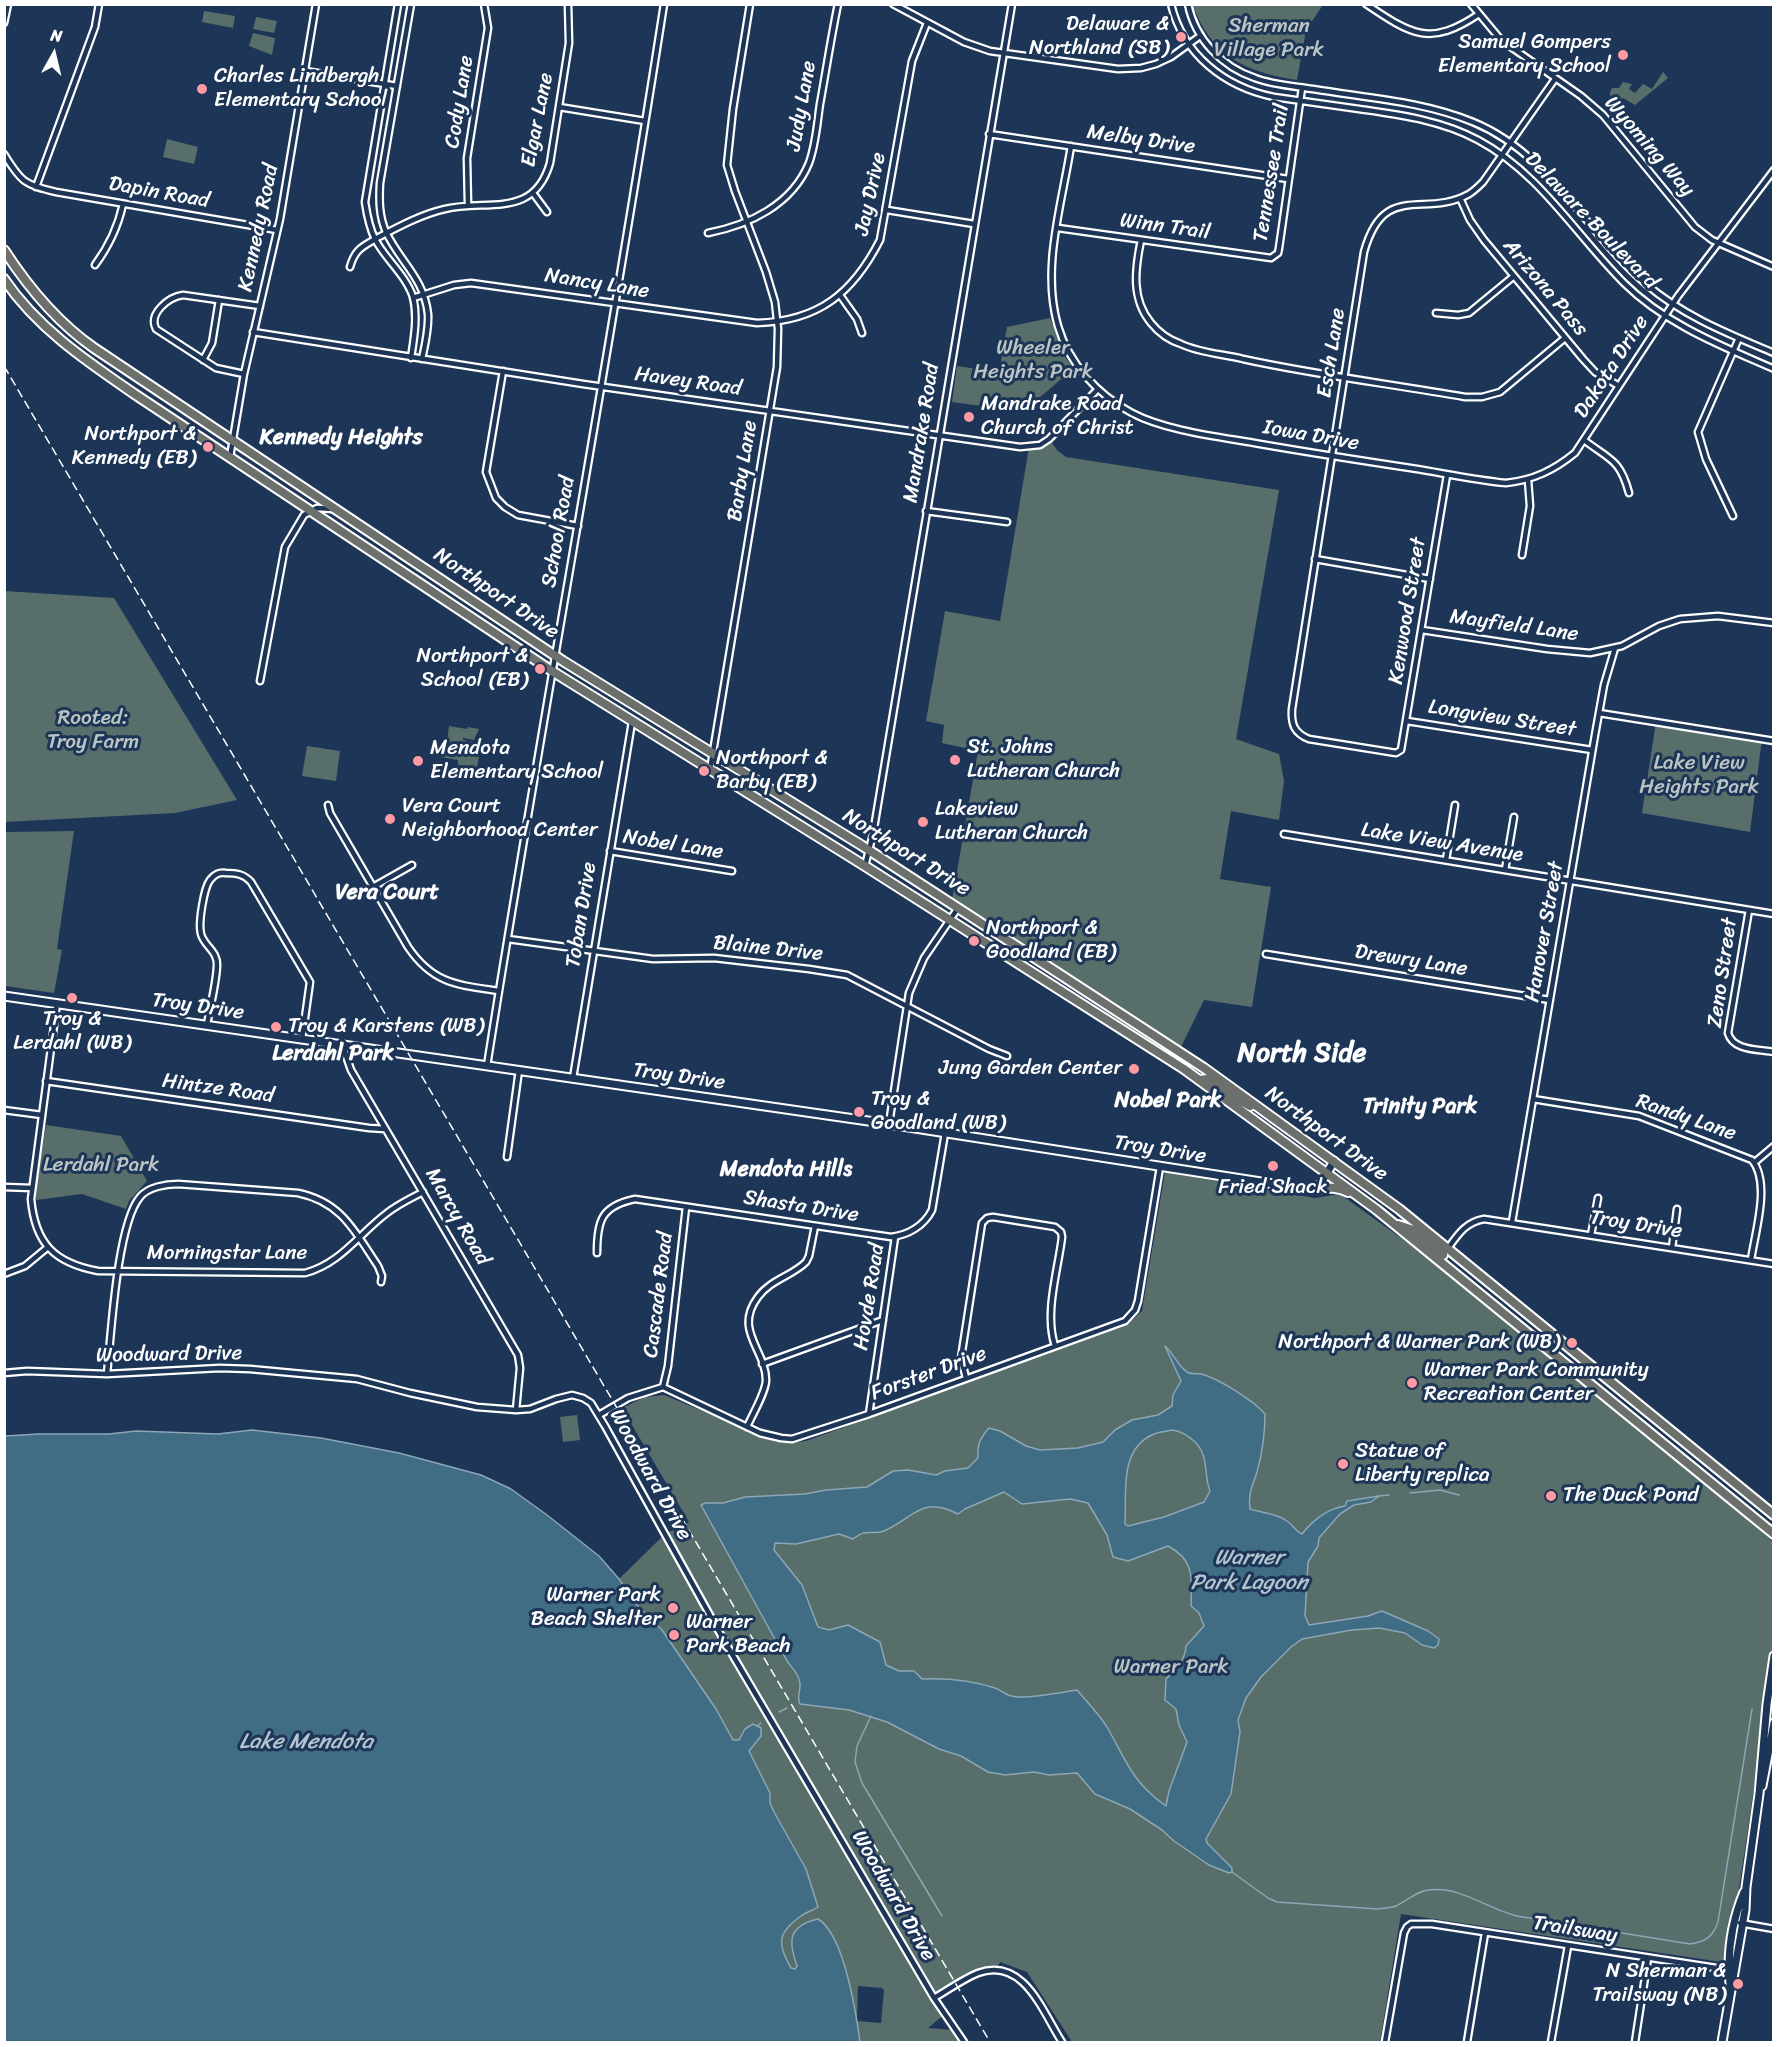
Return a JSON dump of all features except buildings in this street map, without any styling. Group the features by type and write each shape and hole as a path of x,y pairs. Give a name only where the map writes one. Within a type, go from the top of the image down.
{"main road":[{"name":"Northport Drive","path":"4,250 25,281 89,345 555,655 869,850 1204,1068 1368,1184 1444,1254 1773,1534"},
{"path":"4,261 25,281"},
{"name":"Northport Drive","path":"4,279 52,333 87,362 552,671 865,866 1199,1080 1396,1225 1413,1230 1773,1515"},
{"path":"1199,1080 1207,1079 1237,1100 1263,1110"},
{"path":"1306,1189 1339,1188 1377,1210"}],"street":[{"path":"4,23 8,4"},
{"path":"4,154 21,178 36,187 95,27 99,4"},
{"name":"Kennedy Road","path":"230,456 244,374 277,230 316,4"},
{"path":"398,4 365,202 369,225 375,240 402,277 413,298 415,332 411,358"},
{"path":"411,4 380,183 380,210 387,233 418,280 423,294 428,318 422,359"},
{"name":"Cody Lane","path":"468,205 467,158 488,28 484,4"},
{"name":"Elgar Lane","path":"350,267 354,254 375,240 444,209 468,205 509,204 533,193 546,176 569,44 568,4"},
{"name":"School Road","path":"487,1066 664,4"},
{"name":"Barby Lane","path":"710,770 777,367 778,322 771,284 727,165 733,109 750,4"},
{"name":"Judy Lane","path":"708,233 747,221 782,201 796,186 809,163 815,140 838,4"},
{"path":"893,4 964,42 1003,53 1124,69 1156,64 1190,45 1200,36"},
{"name":"Mandrake Road","path":"865,866 1012,4"},
{"name":"Delaware Boulevard","path":"1171,4 1190,45 1215,72 1236,86 1255,93 1424,120 1476,139 1502,155 1531,178 1624,284 1642,300 1665,316 1773,369"},
{"name":"Delaware Boulevard","path":"1188,4 1200,36 1217,55 1245,74 1302,88 1433,108 1473,122 1510,142 1545,170 1622,261 1672,305 1773,353"},
{"path":"1366,4 1402,28 1424,34 1436,34 1456,29 1479,14"},
{"name":"Wyoming Way","path":"1471,4 1501,40 1581,96 1603,115 1695,227 1719,243 1773,267"},
{"name":"Jay Drive","path":"778,322 817,310 840,295 854,282 871,259 880,240 887,210 912,61 927,23"},
{"path":"305,71 397,86"},
{"name":"Esch Lane","path":"1399,753 1309,739 1293,727 1291,713 1364,252 1375,224 1384,214 1401,206 1441,202 1460,198 1472,192 1483,182 1555,79"},
{"name":"Tennessee Trail","path":"1268,259 1278,253 1302,88"},
{"path":"558,107 645,121"},
{"name":"Melby Drive","path":"989,134 1288,178"},
{"name":"Iowa Drive","path":"1071,146 1052,259 1054,311 1058,328 1071,356 1098,390 1116,404 1157,423 1332,456 1506,483 1528,480"},
{"name":"Dakota Drive","path":"1528,480 1557,467 1575,453 1672,305 1771,177 1773,170"},
{"name":"Dapin Road","path":"36,187 277,230"},
{"path":"533,193 548,212"},
{"name":"Arizona Pass","path":"1460,198 1470,220 1565,338 1595,372 1619,386"},
{"path":"95,265 115,232 123,204"},
{"path":"887,210 974,224"},
{"name":"Winn Trail","path":"1058,228 1268,259"},
{"path":"1141,240 1136,268 1136,291 1144,314 1152,325 1170,340 1210,352 1345,378 1465,397 1482,397 1500,392 1565,338"},
{"path":"1436,313 1458,315 1469,313 1514,276"},
{"name":"Nancy Lane","path":"413,298 454,285 478,283 758,323 778,322"},
{"path":"244,374 222,370 156,329 154,325 156,314 177,296 190,295 260,306"},
{"path":"840,295 857,319 862,333"},
{"path":"203,360 212,343 219,300"},
{"name":"Havey Road","path":"253,332 411,358 1020,447 1040,445 1054,435 1098,390"},
{"path":"1733,516 1706,459 1698,432 1738,338"},
{"path":"502,371 486,472 493,493 505,507 518,515 578,526"},
{"path":"1584,440 1622,470 1629,493"},
{"name":"Kenwood Street","path":"1399,753 1407,721 1448,475"},
{"path":"1522,555 1530,506 1528,480"},
{"path":"260,681 282,554 304,515 317,508 337,509"},
{"path":"926,511 1006,522"},
{"path":"1315,560 1430,579"},
{"name":"Mayfield Lane","path":"1422,630 1557,651 1590,653 1616,648 1659,626 1689,618 1735,617 1773,623"},
{"name":"Hanover Street","path":"1512,1222 1592,750 1608,668 1616,648"},
{"path":"1599,713 1773,741"},
{"name":"Longview Street","path":"1407,721 1592,750"},
{"name":"Toban Drive","path":"573,1078 632,722"},
{"path":"328,805 330,813 373,887 421,965 429,972 451,982 499,991"},
{"path":"1446,860 1455,805"},
{"path":"1505,870 1514,817"},
{"name":"Lake View Avenue","path":"1284,834 1773,914"},
{"name":"Nobel Lane","path":"610,851 732,871"},
{"path":"373,887 412,865"},
{"path":"207,1025 217,964 213,950 201,933 200,921 207,886 211,879 220,872 241,874 251,882 310,982 302,1039"},
{"path":"890,1124 907,1005 915,974 959,908"},
{"name":"Zeno Street","path":"1749,910 1728,1033 1731,1041 1738,1046 1773,1052"},
{"name":"Blaine Drive","path":"508,939 652,959 730,960 833,973 855,978 989,1049 1007,1056"},
{"name":"Drewry Lane","path":"1266,954 1550,1000"},
{"name":"Troy Drive","path":"4,996 890,1124 1306,1189"},
{"path":"4,1274 25,1266 48,1247 38,1234 32,1217 30,1199 57,1004"},
{"name":"Marcy Road","path":"345,1045 345,1053 351,1070 518,1355 520,1368 516,1410"},
{"path":"507,1157 519,1070"},
{"name":"Hintze Road","path":"46,1081 369,1128 385,1128"},
{"name":"Randy Lane","path":"1533,1099 1639,1116 1741,1154 1755,1162"},
{"path":"4,1110 42,1115"},
{"name":"Hovde Road","path":"869,1414 895,1237 902,1236 925,1221 932,1210 945,1133"},
{"path":"1751,1260 1762,1189 1755,1162 1773,1146"},
{"path":"1306,1189 1318,1186 1334,1161"},
{"name":"Forster Drive","path":"663,1387 747,1427 771,1436 792,1439 869,1414 1125,1321 1135,1310 1138,1301 1160,1167"},
{"path":"107,1374 127,1221 134,1206 146,1192 159,1186 178,1184 309,1195 332,1206 340,1213 378,1266 382,1276 381,1282"},
{"path":"4,1187 32,1188"},
{"name":"Morningstar Lane","path":"48,1247 68,1263 98,1271 305,1273 334,1260 387,1212 423,1192"},
{"path":"1591,1235 1598,1198"},
{"name":"Shasta Drive","path":"597,1253 596,1232 606,1213 614,1205 635,1199 895,1237"},
{"name":"Cascade Road","path":"663,1387 668,1366 686,1207"},
{"path":"1672,1248 1677,1209"},
{"path":"966,1378 961,1358 984,1220 993,1217 1058,1228 1062,1237 1050,1327 1055,1346"},
{"name":"Troy Drive","path":"1444,1254 1463,1228 1473,1221 1484,1219 1773,1264"},
{"path":"747,1427 766,1382 751,1336 750,1311 762,1292 806,1262 815,1226"},
{"path":"762,1364 883,1320"},
{"name":"Woodward Drive","path":"4,1372 107,1374 220,1368 261,1370 357,1379 477,1407 530,1409 572,1395 587,1401 599,1415 716,1628 934,1998 964,2043"},
{"path":"599,1415 628,1398 663,1387"},
{"path":"1732,1970 1743,1924 1746,1887 1760,1794 1773,1656"},
{"path":"1760,1794 1773,1723"},
{"path":"1722,2043 1730,1992 1734,1923 1746,1887"},
{"name":"Trailsway","path":"1385,2043 1404,1934 1410,1924 1423,1923 1732,1970"},
{"path":"1734,1923 1773,1929"},
{"path":"1467,2043 1485,1933"},
{"path":"1551,2043 1568,1946"},
{"path":"1635,2043 1648,1958"},
{"path":"934,1998 978,1973 996,1970 1006,1972 1016,1976 1030,1988 1062,2043"}],"green space":[{"name":"Sherman Village Park","path":"1193,5 1323,5 1306,30 1297,80 1262,72 1233,59 1209,37"},
{"path":"204,11 235,16 233,28 202,22"},
{"path":"256,17 277,21 274,33 253,29"},
{"path":"253,33 275,38 272,55 249,46"},
{"path":"1663,72 1668,78 1635,105 1623,98 1618,105 1610,101 1612,88 1619,88 1623,82 1632,84 1629,89 1635,93 1643,84 1652,89"},
{"path":"167,139 198,147 194,164 163,157"},
{"name":"Wheeler Heights Park","path":"1050,318 1065,357 1074,368 1024,411 952,402 957,366 999,372 1007,327"},
{"path":"1049,439 1066,457 1279,490 1236,739 1279,754 1284,781 1279,820 1231,811 1220,879 1271,887 1252,1007 1204,1000 1181,1047 952,900 978,751 942,743 944,725 926,721 945,611 1000,621 1029,447 1040,445"},
{"name":"Rooted: Troy Farm","path":"5,591 114,598 237,800 175,813 5,822"},
{"name":"Lake View Heights Park","path":"1656,722 1762,739 1750,832 1642,813"},
{"path":"449,726 479,729 474,740 463,738 463,740 481,744 477,768 458,765 458,760 440,757 441,752 460,753 461,746 458,746 457,750 446,748"},
{"path":"307,746 340,751 336,781 302,776"},
{"path":"74,831 57,949 62,950 54,993 5,986 5,832"},
{"name":"Lerdahl Park","path":"46,1125 121,1136 147,1181 129,1201 126,1209 82,1194 36,1200"},
{"name":"Warner Park","path":"1165,1172 1315,1198 1340,1194 1455,1277 1681,1462 1773,1542 1773,1661 1728,1963 1401,1914 1380,2042 1072,2042 1027,1972 1000,1962 996,1970 979,1973 934,1998 945,2014 928,2028 953,2030 960,2042 860,2042 857,2021 818,1919 794,1933 797,1967 791,1969 783,1948 784,1933 787,1926 813,1910 816,1901 770,1803 770,1793 748,1751 761,1736 745,1729 739,1740 733,1740 716,1709 662,1630 635,1603 619,1579 665,1534 689,1522 622,1408 645,1397 664,1395 773,1440 790,1443 806,1441 1127,1325 1142,1311","holes":["858,1986 884,1990 881,2023 857,2021"]},
{"path":"577,1415 580,1440 563,1442 560,1417"}],"water":[{"name":"Warner Park Lagoon","path":"1165,1346 1187,1372 1208,1376 1226,1385 1265,1414 1262,1451 1250,1494 1250,1509 1283,1518 1302,1534 1321,1516 1333,1509 1345,1506 1347,1501 1379,1496 1371,1502 1354,1505 1340,1514 1319,1538 1318,1546 1308,1562 1305,1616 1309,1625 1368,1616 1382,1611 1428,1631 1439,1639 1438,1645 1434,1648 1422,1645 1405,1633 1379,1628 1352,1630 1302,1639 1261,1677 1246,1698 1238,1720 1240,1732 1231,1794 1206,1839 1207,1843 1232,1868 1232,1872 1229,1873 1209,1865 1130,1809 1095,1794 1077,1773 1049,1775 1034,1772 1005,1775 988,1772 961,1756 939,1749 887,1722 849,1710 800,1704 798,1677 701,1505 723,1503 745,1497 805,1494 867,1487 893,1471 908,1470 936,1475 945,1471 968,1468 978,1458 980,1442 989,1428 1000,1431 1026,1446 1040,1450 1078,1448 1103,1442 1115,1430 1132,1420 1158,1415 1172,1406 1173,1395 1181,1381","holes":["1173,1430 1186,1435 1199,1447 1204,1459 1210,1491 1204,1502 1164,1517 1128,1526 1125,1524 1127,1473 1135,1450 1142,1441 1154,1434","1004,1492 1022,1504 1070,1499 1088,1503 1107,1535 1113,1557 1128,1561 1168,1546 1177,1551 1187,1564 1191,1579 1191,1606 1199,1613 1204,1626 1186,1646 1182,1660 1166,1679 1165,1700 1176,1709 1179,1725 1187,1742 1169,1791 1166,1806 1138,1780 1104,1722 1077,1690 1017,1697 978,1684 922,1679 914,1671 899,1671 886,1665 880,1642 848,1625 829,1630 818,1627 802,1585 774,1550 775,1543 796,1544 839,1534 853,1539 862,1533 884,1531 918,1510 926,1508 935,1507 958,1514"]},
{"name":"Lake Mendota","path":"252,1430 321,1438 399,1453 481,1475 511,1489 599,1556 619,1579 635,1603 662,1630 716,1709 733,1740 739,1740 745,1729 753,1724 761,1728 761,1736 749,1751 770,1793 770,1803 774,1812 806,1869 818,1907 787,1928 782,1939 783,1952 791,1968 795,1969 797,1966 792,1942 796,1930 818,1919 827,1928 842,1957 860,2042 5,2042 5,1436 109,1434 136,1431 218,1434"}],"waterway":[{"path":"1410,1493 1440,1490 1459,1495"},
{"path":"1379,1496 1389,1495"},
{"path":"779,1712 787,1708"},
{"path":"1232,1872 1277,1902 1377,1909 1396,1906 1424,1891 1452,1891 1517,1916 1690,1944 1700,1942 1711,1935 1718,1922 1752,1709"},
{"path":"871,1716 857,1746 855,1762 862,1783 942,1916"},
{"path":"757,1726 761,1723"}],"railway":[{"path":"4,366 990,2042"}],"place":[{"name":"Delaware & Northland (SB)","path":"1181,37"},
{"name":"Samuel Gompers Elementary School","path":"1623,55"},
{"name":"Charles Lindbergh Elementary School","path":"202,89"},
{"name":"Mandrake Road Church of Christ","path":"969,417"},
{"name":"Northport & Kennedy (EB)","path":"208,447"},
{"name":"Northport & School (EB)","path":"540,669"},
{"name":"St. Johns Lutheran Church","path":"955,760"},
{"name":"Mendota Elementary School","path":"418,761"},
{"name":"Northport & Barby (EB)","path":"704,771"},
{"name":"Vera Court Neighborhood Center","path":"390,819"},
{"name":"Lakeview Lutheran Church","path":"923,822"},
{"name":"Northport & Goodland (EB)","path":"974,941"},
{"name":"Troy & Lerdahl (WB)","path":"72,998"},
{"name":"Troy & Karstens (WB)","path":"276,1027"},
{"name":"Jung Garden Center","path":"1134,1069"},
{"name":"Troy & Goodland (WB)","path":"859,1112"},
{"name":"Fried Shack","path":"1273,1166"},
{"name":"Northport & Warner Park (WB)","path":"1572,1343"},
{"name":"Warner Park Community Recreation Center","path":"1412,1383"},
{"name":"Statue of Liberty replica","path":"1343,1464"},
{"name":"The Duck Pond","path":"1551,1496"},
{"name":"Warner Park Beach Shelter","path":"673,1608"},
{"name":"Warner Park Beach","path":"674,1635"},
{"name":"N Sherman & Trailsway (NB)","path":"1738,1984"}],"district":[{"name":"Kennedy Heights","path":"341,438"},
{"name":"Vera Court","path":"387,893"},
{"name":"Lerdahl Park","path":"333,1054"},
{"name":"North Side","path":"1302,1054"},
{"name":"Nobel Park","path":"1168,1101"},
{"name":"Trinity Park","path":"1420,1107"},
{"name":"Mendota Hills","path":"786,1170"}]}
